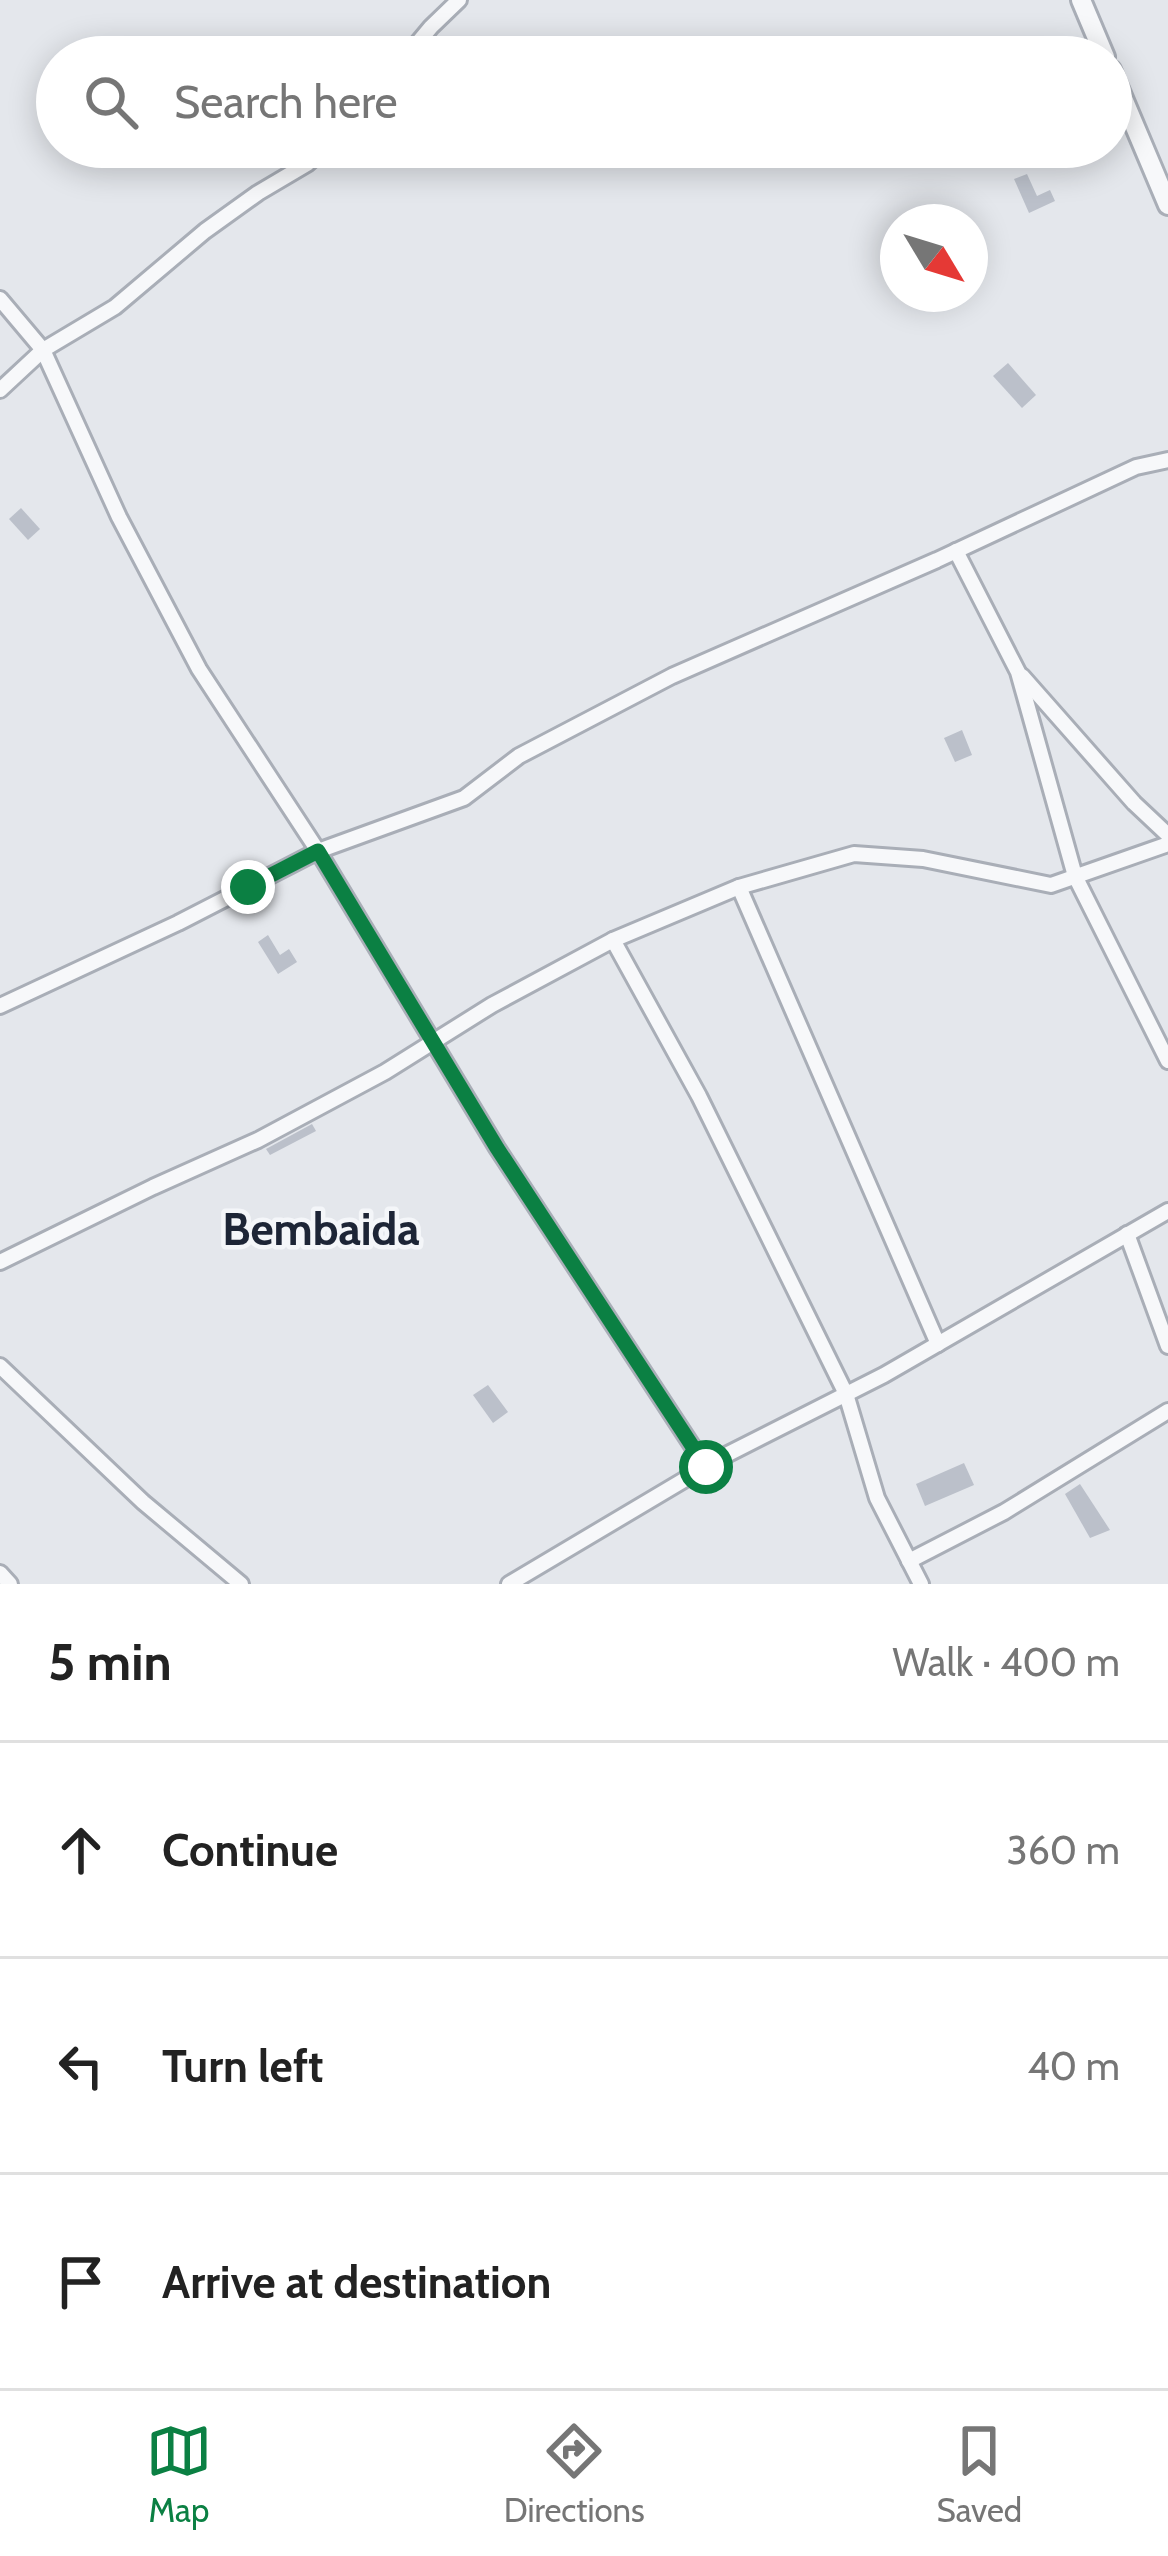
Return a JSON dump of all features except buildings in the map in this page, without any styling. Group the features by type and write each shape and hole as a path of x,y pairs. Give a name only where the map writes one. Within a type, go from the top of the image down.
{"street":[{"path":"424,36 459,0"},
{"path":"1081,0 1097,36"},
{"path":"1132,120 1168,205"},
{"path":"0,390 43,350 115,307 205,231 300,168"},
{"path":"0,299 43,350 119,517 199,669 318,851 497,1148 706,1467"},
{"path":"0,1006 318,851 464,798 519,756 671,676 1136,467 1168,460"},
{"path":"956,551 1018,672 1075,876 1168,1061"},
{"path":"0,1262 258,1140 613,940 739,887 854,854 923,859 1051,885 1168,839 1018,672"},
{"path":"739,887 938,1344"},
{"path":"613,940 699,1096 846,1394 872,1484 921,1584"},
{"path":"509,1584 706,1467 938,1344 1168,1210"},
{"path":"1127,1234 1168,1346"},
{"path":"0,1366 142,1502 241,1584"},
{"path":"909,1561 1004,1512 1168,1411"},
{"path":"0,1573 10,1584"}],"district":[{"name":"Bembaida","path":"321,1229"}],"route":[{"path":"248,887 318,851 497,1148 706,1467"}]}
